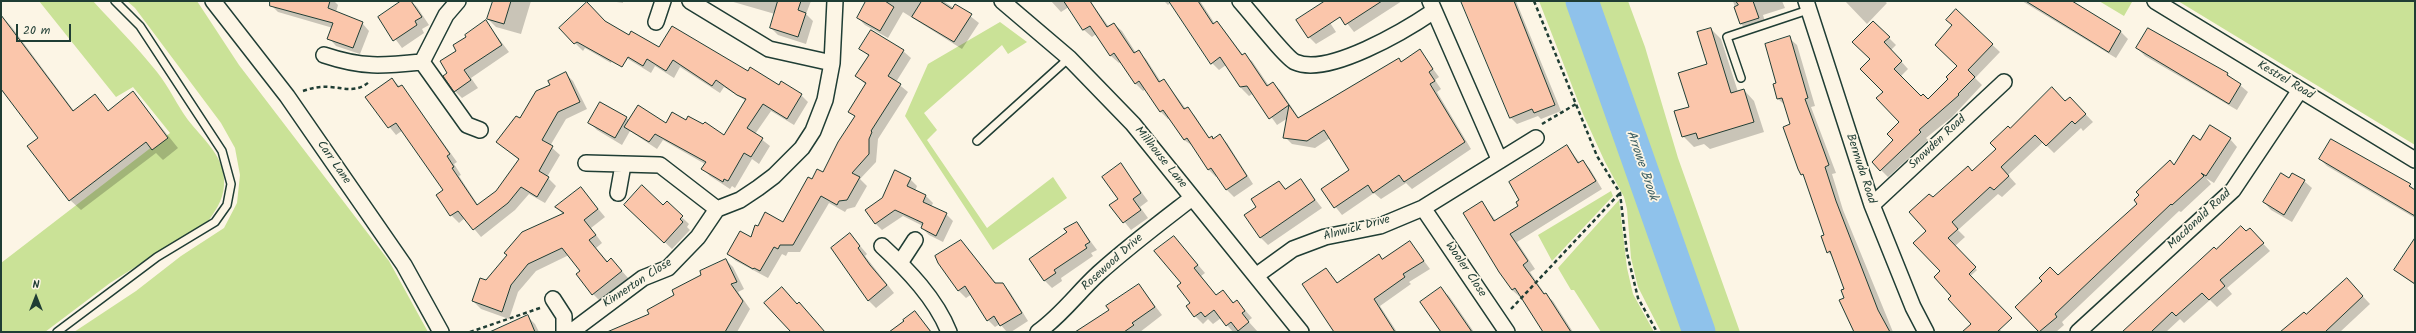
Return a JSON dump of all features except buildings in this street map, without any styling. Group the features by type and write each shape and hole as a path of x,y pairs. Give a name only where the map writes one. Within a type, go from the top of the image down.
{"street":[{"name":"Carr Lane","path":"213,1 287,96 404,265 441,332"},
{"path":"422,62 446,15 458,1"},
{"path":"656,22 663,1"},
{"path":"690,1 769,49 832,63"},
{"path":"586,163 660,165 717,209 740,200 774,176 802,148 813,131 825,100 832,63 835,1"},
{"name":"Millhouse Lane","path":"1002,1 1069,58 1132,124 1301,332"},
{"path":"1240,1 1294,62 1308,67 1324,65 1364,50 1404,31 1432,6 1499,159"},
{"name":"Kestrel Road","path":"2155,1 2415,160"},
{"name":"Bermuda Road","path":"1807,5 1872,205 1913,308 1926,332"},
{"path":"324,55 350,64 386,66 422,62"},
{"path":"422,62 467,125 480,130"},
{"name":"Snowden Road","path":"1872,205 2004,82"},
{"name":"Macdonald Road","path":"2078,332 2233,190 2300,90"},
{"name":"Alnwick Drive","path":"1256,275 1293,249 1325,237 1380,226 1423,208 1499,159 1536,138"},
{"path":"618,193 623,165"},
{"name":"Rosewood Drive","path":"1038,332 1052,322 1087,284 1117,257 1192,198"},
{"name":"Wooler Close","path":"1423,208 1504,326"},
{"name":"Kinnerton Close","path":"571,332 643,278 668,268 698,236 717,209"},
{"path":"900,263 915,240"},
{"path":"882,246 900,263 931,299 949,332"},
{"path":"554,301 564,316 564,332"}],"lane":[{"path":"57,332 157,257 215,222 228,204 231,184 222,151 140,26 115,1"},
{"path":"1741,78 1727,37 1807,5"},
{"path":"977,141 1069,58"}],"path":[{"path":"1534,1 1597,156 1620,193 1627,253 1638,298 1657,332"},
{"path":"287,96 315,87 345,90 359,88 386,66"},
{"path":"1536,138 1539,125 1576,104"},
{"path":"1504,326 1620,193"},
{"path":"470,332 554,301"}],"green space":[{"path":"39,1 93,1 157,72 188,120 211,147 223,170 224,185 220,202 208,221 110,283 45,332 1,332 1,263 170,133 133,87 116,97"},
{"path":"127,1 197,1 239,65 389,261 428,332 74,332 136,291 181,256 224,228 237,203 240,175 235,148 221,123 135,8"},
{"path":"1539,1 1628,1 1645,47 1678,158 1740,332 1661,332 1638,287 1631,258 1627,209 1624,197 1605,162 1583,114"},
{"path":"2099,1 2130,1 2132,2 2124,16"},
{"path":"2178,1 2415,1 2415,145"},
{"path":"1000,22 1027,42 1008,54 1002,45 924,113 937,130 927,140 987,228 1053,177 1067,198 993,250 905,116 928,64"},
{"path":"1611,191 1613,196 1552,261 1538,235"},
{"path":"1619,200 1627,268 1633,294 1654,332 1601,332 1574,290 1571,290 1558,268"}],"waterway":[{"name":"Arrowe Brook","path":"1582,1 1699,332"}]}
